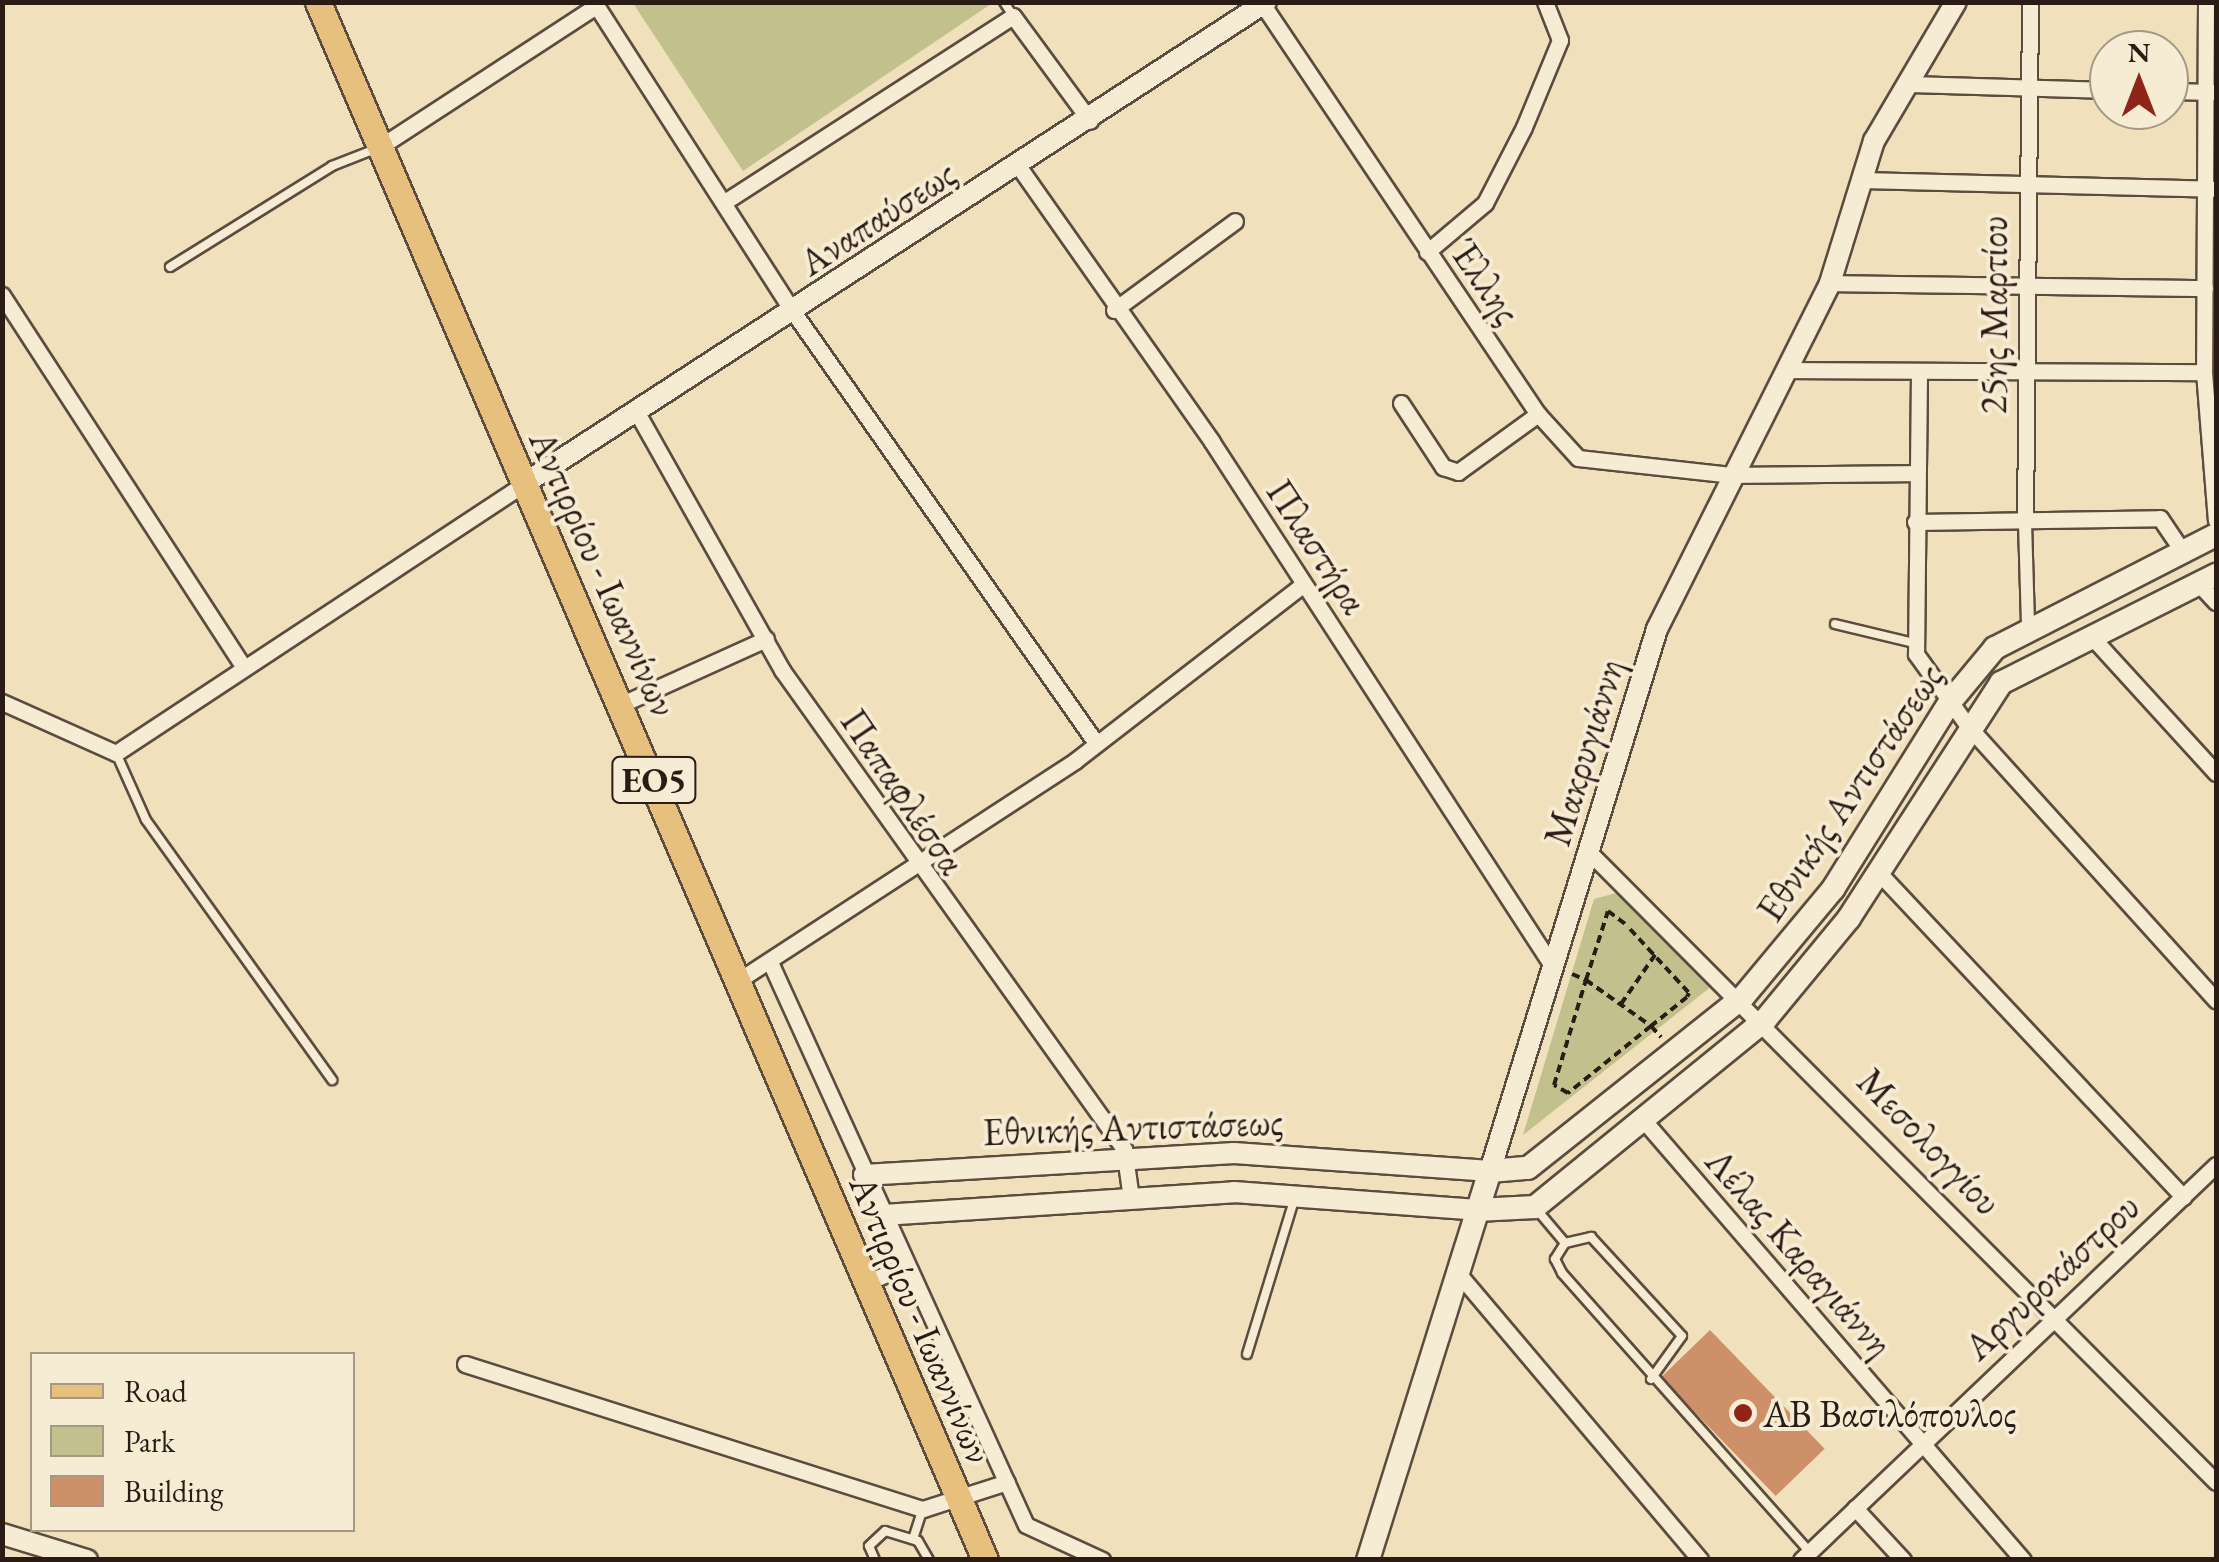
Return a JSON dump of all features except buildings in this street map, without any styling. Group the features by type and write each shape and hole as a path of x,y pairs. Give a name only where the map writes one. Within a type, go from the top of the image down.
{"main road":[{"name":"Αντιρρίου - Ιωαννίνων","path":"318,2 522,484 622,704 956,1500 985,1560"},
{"name":"Εθνικής Αντιστάσεως","path":"1490,1170 1528,1168 1743,997 1832,889 1950,702 1985,658 2028,627 2216,535"},
{"name":"Εθνικής Αντιστάσεως","path":"1478,1210 1535,1207 1646,1124 1765,1020 1880,874 1968,726 2002,684 2207,579"},
{"name":"Μακρυγιάννη","path":"1368,1560 1490,1170"}],"street":[{"path":"1427,252 1481,208 1524,127 1560,40 1545,2"},
{"name":"Μακρυγιάννη","path":"1490,1170 1657,629 1830,283 1858,180 1956,2"},
{"name":"25ης Μαρτίου","path":"2028,627 2025,286 2030,2"},
{"path":"2206,2 2211,91 2211,287 2204,372 2216,521"},
{"path":"378,148 595,4 726,201 794,313 1096,743"},
{"name":"Έλλης","path":"1264,4 1538,414 1587,462 1732,475 1917,473"},
{"name":"Αναπαύσεως","path":"522,484 1019,168 1264,4"},
{"path":"726,201 1009,9 1090,121"},
{"path":"1910,84 2089,90"},
{"name":"Πλαστήρα","path":"1019,168 1114,310 1212,442 1301,586 1553,967"},
{"path":"1858,180 2211,189"},
{"path":"1114,310 1235,221"},
{"path":"1830,283 2211,287"},
{"path":"2,295 241,663"},
{"path":"1787,370 2204,372"},
{"path":"1919,373 1914,642 1968,726 2216,1000"},
{"path":"1402,404 1443,467 1458,472 1538,414"},
{"name":"Παπαφλέσσα","path":"635,409 766,639 916,866 1127,1158"},
{"path":"2,702 116,753 241,663 522,484"},
{"path":"1915,522 2162,518 2182,551"},
{"path":"2207,579 2216,602"},
{"path":"738,980 916,866 1096,743 1301,586"},
{"path":"2090,636 2216,773"},
{"path":"622,704 766,639"},
{"name":"Μεσολογγίου","path":"1590,853 1743,997 2216,1482"},
{"path":"1880,874 2183,1197"},
{"path":"770,962 906,1266 1033,1534 1102,1560"},
{"name":"Λέλας Καραγιάννη","path":"1646,1124 2023,1560"},
{"name":"Εθνικής Αντιστάσεως","path":"864,1174 1127,1158 1321,1154 1490,1170"},
{"path":"1127,1158 1131,1198"},
{"name":"Αργυροκάστρου","path":"1805,1556 2216,1165"},
{"name":"Εθνικής Αντιστάσεως","path":"883,1215 1131,1198 1296,1193 1478,1210"},
{"path":"865,1282 906,1266"},
{"path":"1457,1272 1700,1560"},
{"path":"464,1364 924,1509 1007,1482"},
{"path":"1855,1508 1904,1560"},
{"path":"2,1534 87,1560"}],"lane":[{"path":"170,268 332,166 378,148"},
{"path":"1834,624 1914,642"},
{"path":"116,753 146,820 332,1080"},
{"path":"1247,1354 1296,1193"},
{"path":"1535,1207 1565,1243"},
{"path":"1565,1243 1591,1237 1682,1336 1651,1378"},
{"path":"1565,1243 1557,1266 1805,1556"},
{"path":"913,1539 924,1509"},
{"path":"875,1560 876,1533 913,1539 930,1560"}],"path":[{"path":"1630,929 1651,910"},
{"path":"1608,912 1656,954 1689,993 1568,1092 1554,1085 1608,912"},
{"path":"1620,1004 1656,954"},
{"path":"1553,967 1586,980 1651,1026"}],"green space":[{"path":"633,2 994,2 743,171 633,3"},
{"path":"1620,892 1717,982 1523,1135 1594,899"}],"place":[{"name":"ΑΒ Βασιλόπουλος","path":"1743,1413"}]}
